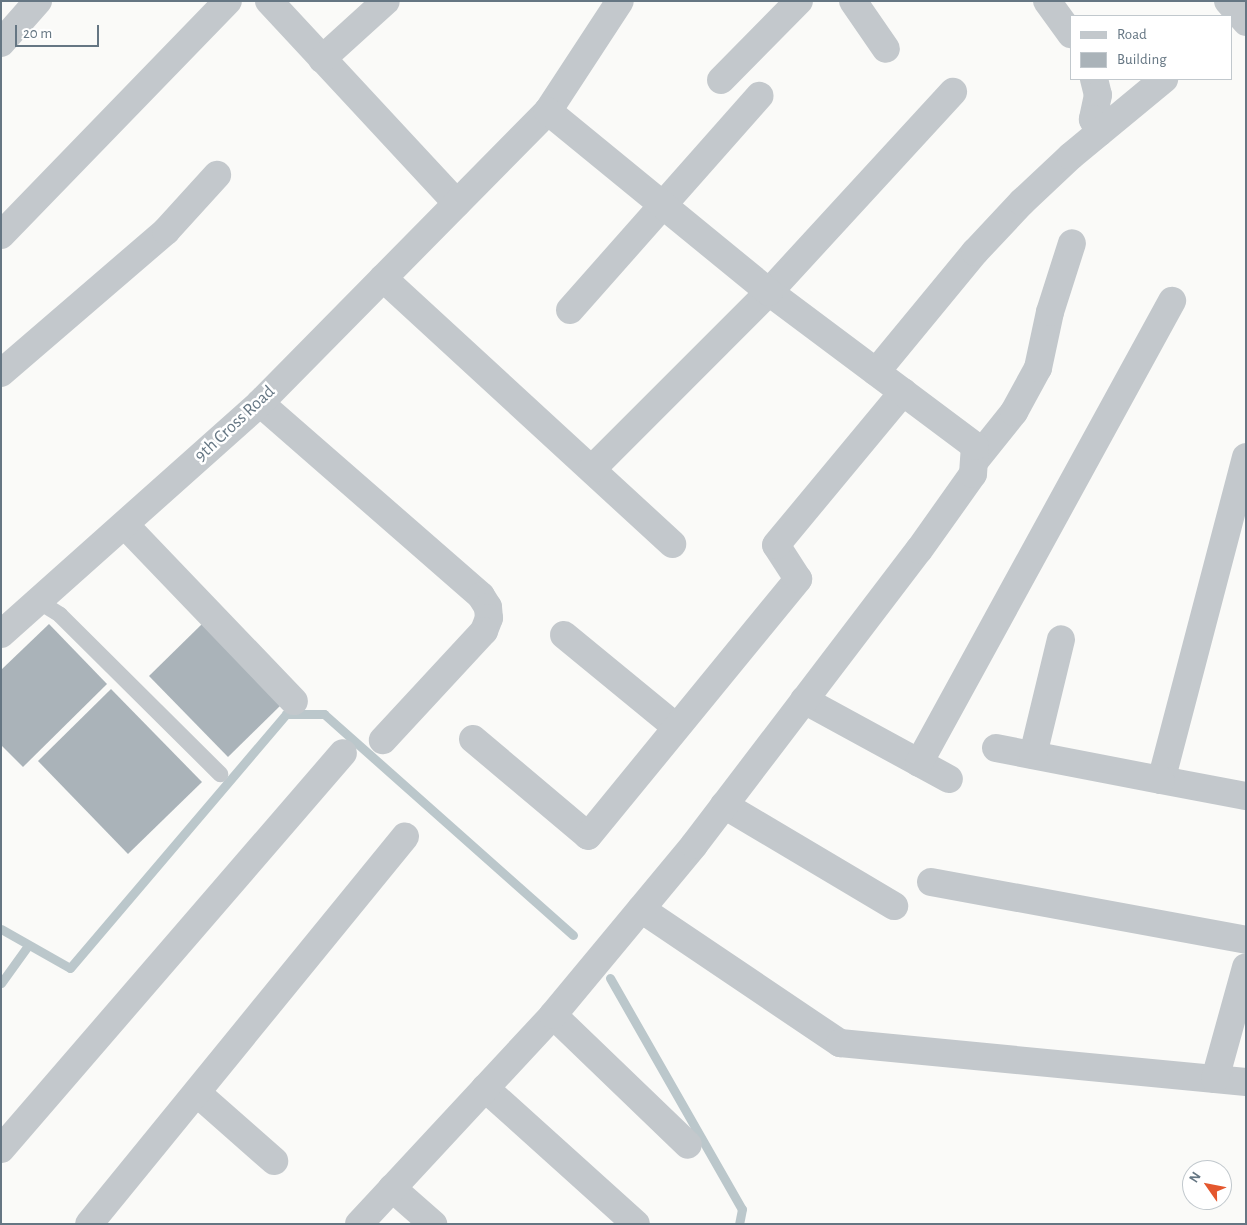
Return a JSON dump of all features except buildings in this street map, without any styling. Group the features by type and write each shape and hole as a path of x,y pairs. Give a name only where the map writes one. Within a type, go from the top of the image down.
{"street":[{"path":"1,235 228,1"},
{"path":"268,1 457,203"},
{"path":"322,59 386,1"},
{"name":"9th Cross Road","path":"1,634 260,403 548,111 620,1"},
{"path":"721,80 799,1"},
{"path":"853,1 886,49"},
{"path":"1046,1 1070,33"},
{"path":"1228,1 1246,22"},
{"path":"1,43 26,5"},
{"path":"1094,80 1098,96 1093,119 1099,133"},
{"path":"876,372 975,252 1022,202 1099,133 1163,80"},
{"path":"592,469 769,292 953,92"},
{"path":"570,310 759,96"},
{"path":"360,1224 553,1015 642,909 925,542 973,474 974,446 769,292 548,111"},
{"path":"1,373 166,231 217,175"},
{"path":"974,462 1014,412 1038,368 1050,312 1072,243"},
{"path":"383,278 672,544"},
{"path":"919,763 1172,301"},
{"path":"473,740 588,836 798,579 776,545 903,392"},
{"path":"260,403 480,596 488,607 489,618 484,631 383,740"},
{"path":"1161,780 1246,458"},
{"path":"125,525 294,701"},
{"path":"564,635 676,727"},
{"path":"1033,755 1061,640"},
{"path":"804,700 949,779"},
{"path":"996,748 1246,796"},
{"path":"1,1149 343,753"},
{"path":"724,805 894,906"},
{"path":"89,1224 405,838"},
{"path":"931,882 1246,940"},
{"path":"642,909 840,1043 1246,1082"},
{"path":"1215,1079 1246,967"},
{"path":"553,1015 688,1145"},
{"path":"485,1088 636,1224"},
{"path":"197,1093 274,1161"},
{"path":"392,1188 433,1224"}],"lane":[{"path":"38,601 60,615 220,774"}],"waterway":[{"path":"1,929 70,968 286,714 324,714 573,935"},
{"path":"1,983 27,947"},
{"path":"610,978 742,1209 739,1224"}]}
